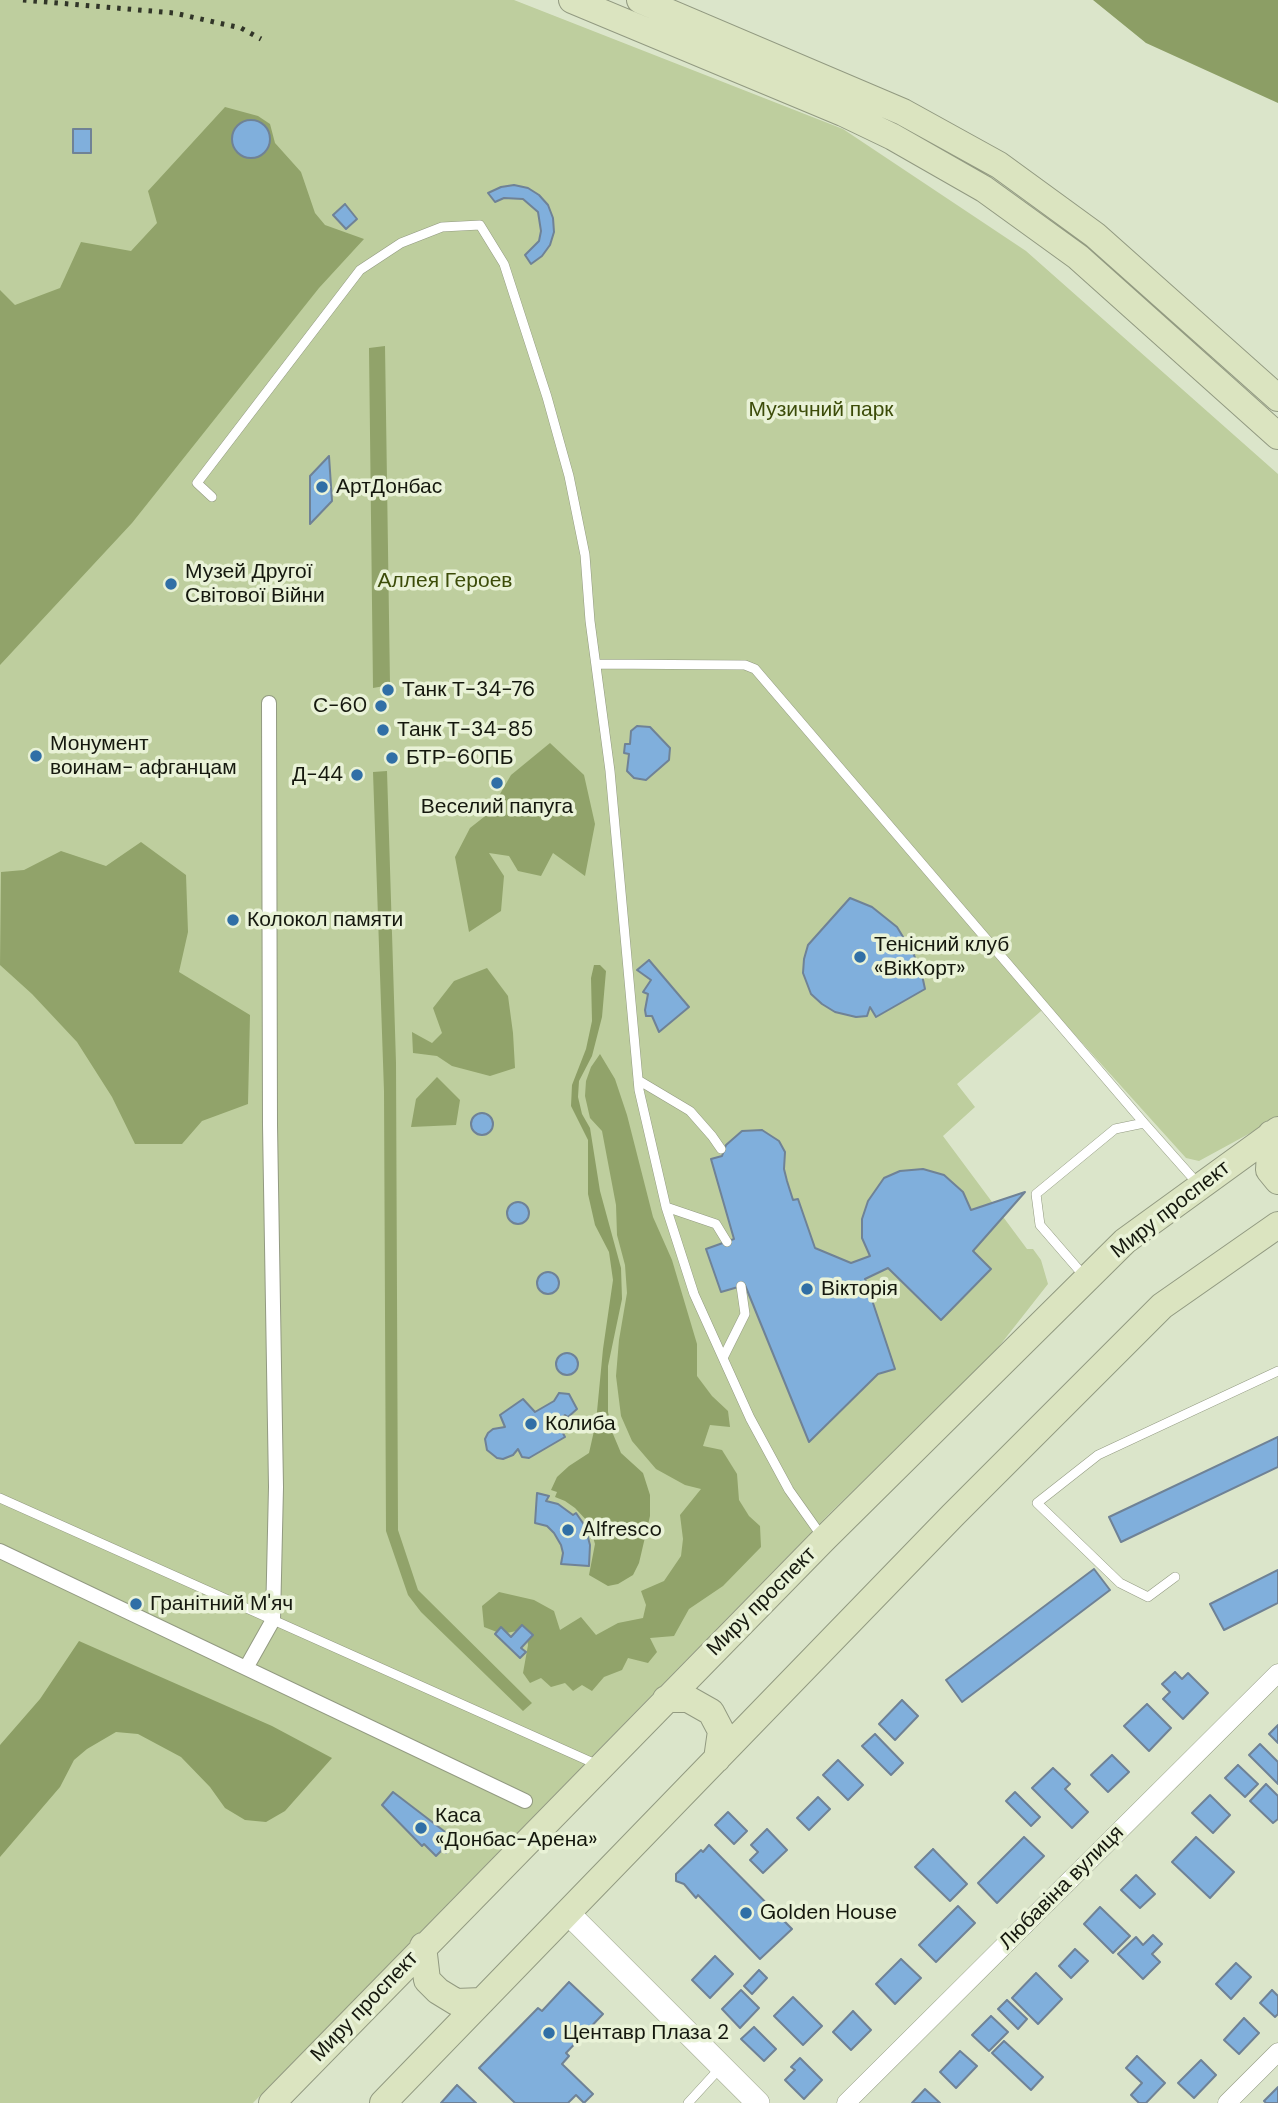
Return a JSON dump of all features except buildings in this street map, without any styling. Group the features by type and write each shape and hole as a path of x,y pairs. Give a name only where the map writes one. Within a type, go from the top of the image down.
{"main road":[{"path":"572,0 842,113 893,137 984,189 1078,257 1278,436"},
{"path":"640,0 903,112 999,165 1095,235 1278,398"},
{"path":"1275,1132 1269,1170 1278,1181"},
{"name":"Миру проспект","path":"272,2103 599,1766 1125,1241 1275,1132"},
{"path":"383,2103 953,1515 1162,1306 1278,1225"},
{"path":"666,1699 688,1699 711,1712 721,1731 717,1759"},
{"path":"423,1946 427,1980 438,1991 456,2001 482,2001"}],"street":[{"path":"246,1668 273,1620 276,1487 270,1125 269,703"},
{"path":"0,1551 525,1801"},
{"name":"Любавіна вулиця","path":"846,2103 1278,1673"},
{"path":"567,1912 758,2103"},
{"path":"1227,2103 1278,2052"}],"lane":[{"path":"212,497 197,483 359,270 401,243 442,227 480,225 504,264 547,397 569,476 585,555 610,771 638,1080 666,1207 694,1294 750,1418 789,1490 824,1539"},
{"path":"596,664 745,665 755,669 1200,1186"},
{"path":"638,1080 690,1111 721,1149"},
{"path":"1087,1279 1040,1225 1035,1194 1115,1129 1144,1124"},
{"path":"666,1207 716,1224 727,1242"},
{"path":"724,1356 745,1314 741,1286"},
{"path":"1175,1577 1148,1597 1120,1583 1037,1503 1098,1455 1278,1371"},
{"path":"0,1498 599,1766"},
{"path":"688,2103 721,2066"}],"green space":[{"path":"0,0 514,0 843,129 1026,251 1278,474 1278,1118 1199,1161 1186,1158 1048,1005 957,1084 975,1107 943,1136 1027,1249 1033,1249 1041,1260 1048,1284 993,1354 829,1514 253,2103 0,2103"}],"shaded area":[{"path":"1093,0 1278,0 1278,103 1146,43"},
{"path":"225,107 258,116 270,124 275,143 301,172 315,213 325,225 364,239 319,288 132,523 0,665 0,290 15,305 60,288 81,242 131,251 157,223 148,191"},
{"path":"385,346 390,685 373,688 369,348"},
{"path":"550,743 584,775 595,824 585,876 553,853 541,876 518,871 509,856 489,853 504,876 501,911 469,932 455,857 470,828 489,813 511,775"},
{"path":"387,771 396,1063 398,1530 418,1590 532,1703 523,1711 421,1612 408,1595 386,1531 384,1091 373,772"},
{"path":"141,842 186,875 188,932 179,972 250,1015 248,1104 202,1121 182,1144 135,1144 112,1097 77,1042 32,994 0,965 1,872 24,870 61,851 106,866"},
{"path":"594,965 600,965 606,971 602,1017 592,1056 579,1081 578,1097 582,1114 590,1128 600,1191 621,1268 622,1299 608,1366 608,1412 621,1453 643,1473 650,1495 650,1516 639,1563 633,1575 618,1584 608,1586 589,1575 595,1544 589,1523 575,1508 555,1497 557,1492 551,1490 557,1477 589,1453 596,1422 613,1280 609,1252 595,1225 588,1194 588,1140 571,1106 572,1085 586,1049 592,1021 591,978"},
{"path":"487,968 508,996 515,1068 490,1076 452,1066 437,1056 413,1053 412,1032 432,1043 442,1033 433,1008 454,981"},
{"path":"600,1054 615,1079 653,1217 672,1260 697,1344 697,1376 728,1411 730,1427 710,1425 703,1446 722,1450 737,1474 739,1500 749,1516 760,1526 761,1547 723,1586 689,1609 674,1636 650,1638 657,1652 648,1663 628,1658 622,1670 604,1677 592,1691 582,1685 573,1691 565,1683 551,1687 541,1678 530,1683 523,1673 528,1645 526,1629 502,1634 484,1627 482,1606 499,1592 534,1600 554,1611 560,1630 581,1617 596,1635 618,1623 643,1618 646,1605 641,1591 664,1581 681,1556 683,1539 680,1515 701,1489 685,1485 656,1469 632,1441 621,1416 616,1376 627,1293 625,1265 617,1235 616,1205 602,1131 590,1118 585,1096 591,1067"},
{"path":"437,1077 460,1100 456,1125 411,1127 416,1099"},
{"path":"79,1641 272,1726 332,1758 285,1811 266,1822 245,1820 225,1808 210,1787 181,1757 138,1734 116,1732 74,1760 60,1787 0,1857 0,1745 40,1699"}],"railway":[{"path":"23,0 174,13 241,28 261,39"}],"place":[{"name":"АртДонбас","path":"322,487"},
{"name":"Музей Другої Світової Війни","path":"171,584"},
{"name":"Танк Т-34-76","path":"388,690"},
{"name":"С-60","path":"381,706"},
{"name":"Танк Т-34-85","path":"383,730"},
{"name":"Монумент воинам- афганцам","path":"36,756"},
{"name":"БТР-60ПБ","path":"392,758"},
{"name":"Д-44","path":"357,775"},
{"name":"Веселий папуга","path":"497,783"},
{"name":"Колокол памяти","path":"233,920"},
{"name":"Тенісний клуб «ВікКорт»","path":"860,957"},
{"name":"Вікторія","path":"807,1289"},
{"name":"Колиба","path":"531,1424"},
{"name":"Alfresco","path":"568,1530"},
{"name":"Гранітний М'яч","path":"136,1604"},
{"name":"Каса «Донбас-Арена»","path":"421,1828"},
{"name":"Golden House","path":"746,1913"},
{"name":"Центавр Плаза 2","path":"549,2033"}],"park label":[{"name":"Музичний парк","path":"821,410"},
{"name":"Аллея Героев","path":"445,581"}]}
